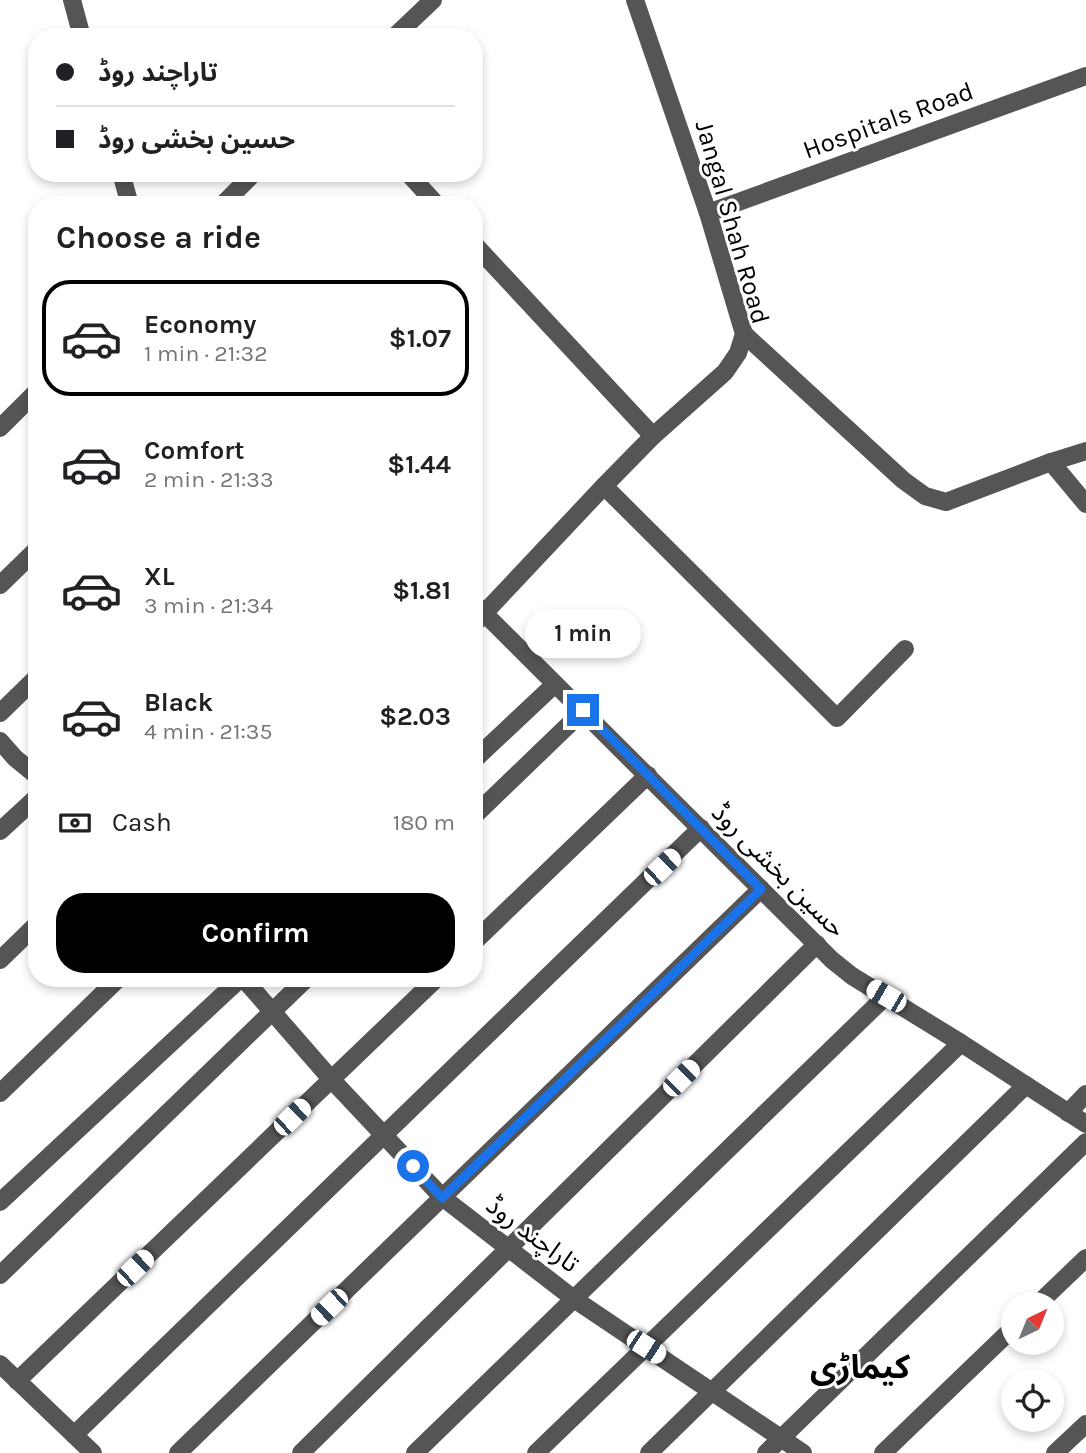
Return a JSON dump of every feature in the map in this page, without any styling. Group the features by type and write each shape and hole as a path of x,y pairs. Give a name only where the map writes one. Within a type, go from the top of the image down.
{"street":[{"path":"72,0 80,28"},
{"path":"403,28 433,0"},
{"name":"Jangal Shah Road","path":"483,608 653,436 724,372 738,353 744,334 708,213 635,0"},
{"name":"Hospitals Road","path":"708,213 1086,76"},
{"path":"231,196 245,182"},
{"path":"416,182 429,196"},
{"path":"483,254 653,436"},
{"path":"744,334 903,480 925,496 946,502 1051,462 1086,452"},
{"path":"0,428 28,400"},
{"path":"1051,462 1086,503"},
{"path":"604,486 837,718 905,649"},
{"path":"0,585 28,559"},
{"name":"حسین بخشی روڈ","path":"483,618 583,710 761,889 852,976 1086,1124"},
{"path":"483,752 555,684"},
{"path":"0,713 28,686"},
{"path":"483,807 583,710"},
{"path":"0,741 28,769"},
{"path":"483,933 648,775"},
{"path":"0,831 28,805"},
{"path":"74,1435 701,828"},
{"path":"178,1453 761,889"},
{"path":"0,960 28,933"},
{"path":"301,1453 817,944"},
{"path":"0,1093 110,987"},
{"path":"0,1202 232,987"},
{"name":"تاراچند روڈ","path":"250,987 442,1198 574,1299 803,1453"},
{"path":"0,1275 298,987"},
{"path":"17,1381 428,987"},
{"path":"415,1453 886,996"},
{"path":"536,1453 961,1043"},
{"path":"649,1453 1026,1086"},
{"path":"1068,1113 1086,1094"},
{"path":"766,1453 1086,1142"},
{"path":"1051,1292 1086,1258"},
{"path":"883,1453 1001,1340"},
{"path":"0,1364 93,1453"},
{"path":"1055,1453 1086,1424"}],"district":[{"name":"کیماڑی","path":"860,1366"}],"route":[{"path":"413,1166 442,1198 761,889 583,710"}]}
